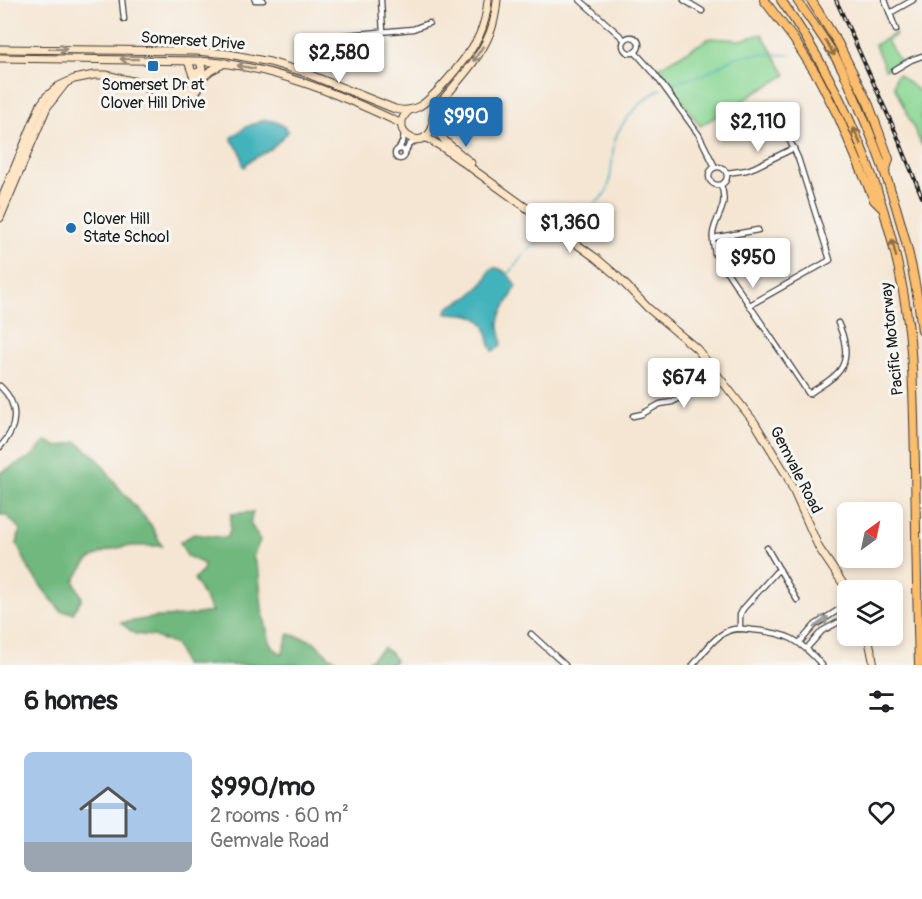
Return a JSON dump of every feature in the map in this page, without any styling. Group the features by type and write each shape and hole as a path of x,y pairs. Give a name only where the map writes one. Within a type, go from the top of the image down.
{"highway":[{"path":"764,0 794,38 818,77 839,118 874,200 884,211"},
{"name":"Pacific Motorway","path":"781,0 825,69 866,156 884,211 902,286 912,364 919,665"},
{"name":"Pacific Motorway","path":"796,0 826,41 842,69 885,172 904,234 916,287 922,331"},
{"path":"811,0 838,43 869,105 889,159 885,172"}],"main road":[{"path":"488,0 482,28 473,46 436,93 404,116 402,124 404,133 408,136 417,140 429,135 439,104 485,44 493,22 497,0"},
{"name":"Somerset Drive","path":"0,49 201,51 229,54 270,62 303,72 395,109 425,111 433,123"},
{"path":"199,81 202,68 201,51"},
{"name":"Somerset Drive","path":"0,58 225,63 302,82 402,124"},
{"path":"188,61 199,81"},
{"path":"0,203 41,104 58,86 87,75 100,74 182,92 188,91 210,71 225,63"},
{"path":"0,218 47,107 65,84"},
{"name":"Gemvale Road","path":"433,123 446,142 493,183"},
{"name":"Gemvale Road","path":"425,137 610,268 648,308 697,349 759,429 787,476 819,548 841,580"},
{"path":"870,646 874,665"}],"street":[{"path":"122,0 124,19"},
{"path":"255,0 263,0"},
{"path":"381,0 383,32"},
{"path":"580,0 625,40"},
{"path":"684,0 702,11"},
{"path":"885,0 897,30"},
{"path":"890,13 913,0"},
{"path":"335,36 413,29 429,23"},
{"path":"629,37 637,40 639,45 636,52 625,51 622,46 629,37"},
{"path":"636,52 699,135 715,167"},
{"path":"894,70 922,56"},
{"path":"750,305 830,260 794,148 777,119"},
{"path":"404,133 396,155 401,161 409,145 417,140"},
{"path":"727,173 747,170 794,148"},
{"path":"398,150 402,150 405,154"},
{"path":"715,167 722,167 727,173 726,181 722,185 716,185 710,181 709,173 715,167"},
{"path":"722,185 724,203 713,231 715,254 808,394 837,374 843,366 844,343 838,323"},
{"path":"713,238 758,230"},
{"path":"633,417 660,404 678,400 687,391 695,375 709,363"},
{"path":"0,386 11,398 14,414 12,430 0,447"},
{"path":"767,548 797,600"},
{"path":"740,629 740,615 743,609 780,570"},
{"path":"800,642 815,625 837,611"},
{"path":"807,648 822,631 837,623"},
{"path":"693,665 722,633 740,629 780,633 800,642 822,665"},
{"path":"531,634 565,665"}],"green space":[{"path":"895,33 896,35 887,41 900,62 892,68 885,69 875,45"},
{"path":"762,34 786,75 700,126 658,68 710,38 740,40"},
{"path":"898,74 922,94 922,146 894,86"},
{"path":"46,441 58,447 77,442 97,458 151,525 162,546 133,546 114,549 96,555 88,561 74,581 82,598 73,613 61,611 43,589 29,569 17,544 20,529 6,515 0,515 0,473 31,457"},
{"path":"253,512 250,523 260,540 253,557 259,574 262,609 271,646 282,654 289,634 313,641 330,657 346,665 184,665 176,645 153,636 135,634 121,623 212,612 194,579 203,571 204,564 187,556 180,542 194,534 227,538 231,514"},
{"path":"383,648 391,653 395,660 392,665 355,665 369,661"}],"water":[{"path":"264,120 284,126 288,132 271,149 248,162 245,167 241,153 232,137 246,127"},
{"path":"494,268 504,272 516,286 499,321 502,340 500,346 493,351 484,325 476,317 445,313 449,307 470,296"}],"waterway":[{"path":"668,86 681,80 703,75 739,56 791,55"},
{"path":"562,223 592,205 607,191 618,133 634,111 647,98 661,89"},
{"path":"508,275 524,254 548,234"}],"railway":[{"path":"836,0 922,197"}],"place":[{"name":"Somerset Dr at Clover Hill Drive","path":"153,66"},
{"name":"Clover Hill State School","path":"71,228"}]}
